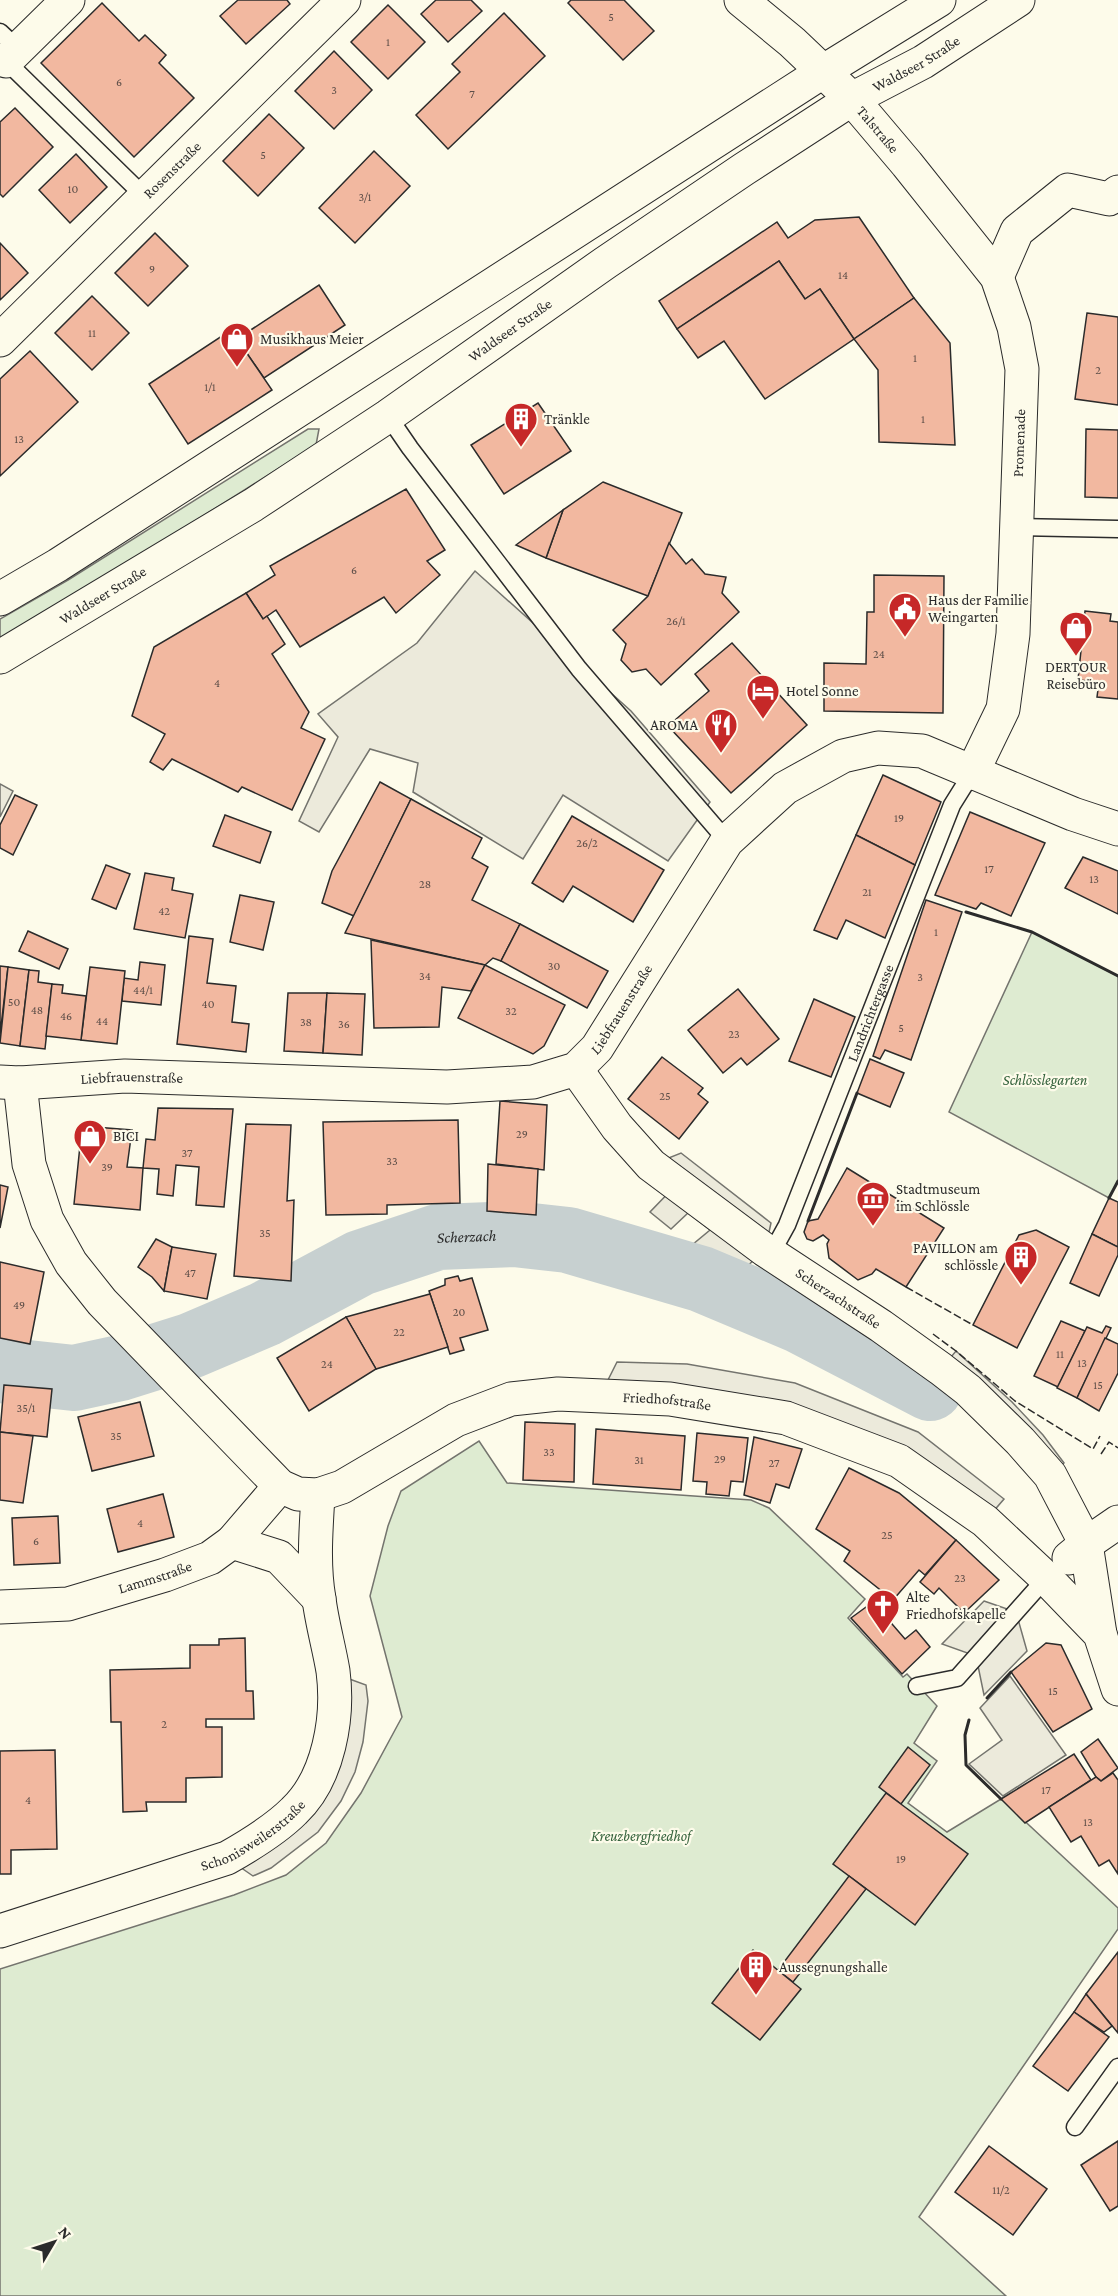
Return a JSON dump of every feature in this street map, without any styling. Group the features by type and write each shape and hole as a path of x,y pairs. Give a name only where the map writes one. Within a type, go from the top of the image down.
{"street":[{"path":"6,52 68,0"},
{"name":"Rosenstraße","path":"0,340 344,0"},
{"name":"Talstraße","path":"741,0 824,70 852,99 997,277"},
{"path":"0,599 58,566 824,70 939,0"},
{"name":"Waldseer Straße","path":"0,657 253,505 388,416 605,263 852,99 923,62 1018,0"},
{"path":"997,277 1017,231 1068,190 1109,199 1118,192"},
{"name":"Promenade","path":"972,773 1003,709 1013,634 1022,369 1014,327 997,277"},
{"name":"Liebfrauenstraße","path":"280,1486 102,1302 72,1263 47,1220 29,1164 10,1082 124,1076 447,1087 583,1079 597,1047 727,841 785,788 843,756 878,748 922,751 1073,814 1118,829"},
{"name":"Scherzachstraße","path":"583,1079 617,1127 651,1166 771,1254 902,1340 968,1390 1020,1441 1050,1475 1086,1544 1100,1634"},
{"name":"Friedhofstraße","path":"280,1486 298,1494 318,1494 342,1487 456,1420 511,1399 558,1394 670,1399 786,1418 899,1461 985,1521 1047,1578 1100,1634 1118,1689"},
{"name":"Lammstraße","path":"0,1608 68,1604 165,1575 210,1558 232,1542 280,1486"},
{"name":"Schonisweilerstraße","path":"0,1931 227,1858 252,1844 295,1811 317,1780 329,1745 334,1705 333,1673 319,1599 315,1556 318,1494"},
{"path":"1047,1578 1086,1544 1118,1522"},
{"path":"232,1542 279,1557 319,1599"}],"lane":[{"path":"6,52 90,143 144,196"},
{"path":"388,416 579,669 727,841"},
{"path":"1016,527 1118,529"},
{"name":"Landrichtergasse","path":"771,1254 787,1225 952,805 972,773"},
{"path":"917,1686 957,1677 1047,1578"},
{"path":"1075,2127 1118,2067"}],"green space":[{"path":"308,429 319,429 316,445 74,597 0,639 0,619 68,580"},
{"name":"Schlösslegarten","path":"1032,932 1118,976 1118,1181 1109,1198 949,1112"},
{"name":"Kreuzbergfriedhof","path":"479,1441 507,1483 751,1500 769,1508 865,1599 848,1618 903,1677 907,1674 937,1706 914,1743 937,1761 908,1803 947,1832 1001,1799 1118,1908 1118,1929 919,2217 1006,2296 0,2296 0,1969 234,1895 286,1875 326,1843 361,1793 402,1717 370,1596 388,1526 401,1491"}],"shaded area":[{"path":"475,571 631,711 710,802 668,861 563,795 523,859 413,792 418,763 370,749 319,832 299,821 338,737 318,714 417,643"},
{"path":"0,784 13,791 0,817"},
{"path":"681,1153 771,1223 765,1250 734,1278 692,1245 710,1230 688,1213 671,1229 650,1212 676,1185 651,1165"},
{"path":"956,1351 1012,1402 1043,1435 1064,1463 1050,1475 941,1369"},
{"path":"617,1362 687,1364 795,1383 918,1432 1004,1499 985,1521 786,1418 600,1396"},
{"path":"984,1601 1016,1612 1027,1651 984,1695 976,1656 942,1644"},
{"path":"333,1673 366,1685 368,1701 363,1742 355,1772 341,1801 318,1832 271,1868 253,1876 227,1858 295,1811"},
{"path":"1010,1676 1066,1755 1003,1796 969,1764 1002,1740 980,1708"}],"building":[{"path":"238,0 287,0 290,4 246,44 220,16"},
{"path":"436,0 471,0 482,11 448,42 421,14"},
{"path":"571,0 624,0 654,31 623,60 568,3"},
{"path":"102,3 139,41 145,35 166,55 159,63 194,98 134,157 41,63"},
{"path":"388,5 425,42 388,79 351,42"},
{"path":"504,13 545,56 448,149 416,115 460,72 452,64"},
{"path":"334,51 372,90 334,129 295,91"},
{"path":"15,108 53,147 3,197 0,194 0,122"},
{"path":"269,114 304,148 258,196 223,161"},
{"path":"374,151 410,186 355,243 319,208"},
{"path":"76,154 107,187 70,223 39,190"},
{"path":"859,217 914,298 854,339 820,289 805,299 779,261 677,329 659,301 777,222 788,238 815,220"},
{"path":"155,233 188,266 148,306 115,273"},
{"path":"0,243 28,273 0,300"},
{"path":"779,261 805,299 820,289 854,339 765,399 724,341 698,358 677,329"},
{"path":"319,285 345,325 264,378 237,339"},
{"path":"92,296 129,333 92,370 55,333"},
{"path":"914,298 950,343 955,445 879,442 878,370 854,339"},
{"path":"1087,313 1118,317 1118,405 1075,399"},
{"path":"231,330 272,390 188,444 149,384"},
{"path":"30,351 78,402 0,476 0,379"},
{"name":"Tränkle","path":"538,403 571,451 504,494 471,445"},
{"path":"1086,429 1118,430 1118,498 1085,497"},
{"path":"603,482 682,513 648,596 546,558 563,510"},
{"path":"406,489 445,550 427,561 440,575 396,613 384,597 300,647 276,610 263,619 246,593 275,575 270,566"},
{"path":"563,510 546,558 516,545"},
{"path":"669,543 686,564 692,559 705,574 726,577 722,593 739,612 661,685 646,669 632,672 621,660 626,644 613,630 648,596"},
{"name":"Haus der Familie Weingarten","path":"874,575 944,576 943,713 824,711 824,663 866,664 867,612 874,612"},
{"path":"246,593 263,619 267,616 285,644 272,654 309,712 301,728 325,739 292,810 242,787 238,792 172,759 163,770 150,762 165,734 132,716 154,647"},
{"path":"1085,611 1111,614 1110,621 1118,622 1118,699 1097,697 1099,682 1078,680"},
{"path":"732,643 807,725 731,793 668,726 709,691 695,674"},
{"path":"883,775 941,802 915,865 856,835"},
{"path":"380,782 411,799 354,916 322,903 332,871"},
{"path":"15,795 37,805 13,855 0,848 0,825"},
{"path":"411,799 482,838 472,858 488,867 472,900 520,924 501,961 493,958 485,965 345,933"},
{"path":"970,812 1045,843 1011,916 981,903 976,909 935,895"},
{"path":"225,815 271,832 260,863 213,846"},
{"path":"572,816 664,870 633,922 573,886 563,902 532,883"},
{"path":"856,835 915,865 885,938 846,920 837,939 814,930"},
{"path":"1083,857 1118,871 1118,914 1065,888"},
{"path":"106,865 130,874 116,909 92,899"},
{"path":"145,873 174,878 172,890 193,894 185,938 134,929"},
{"path":"240,895 274,902 263,950 230,942"},
{"path":"926,900 962,912 911,1060 885,1050 880,1059 873,1056"},
{"path":"520,924 608,971 587,1008 501,961"},
{"path":"28,931 68,949 59,969 19,951"},
{"path":"189,936 213,939 207,983 236,986 232,1022 249,1024 246,1052 177,1044"},
{"path":"371,940 485,965 471,991 442,987 439,1027 374,1028"},
{"path":"140,962 165,965 161,1005 122,1001 124,978 138,980"},
{"path":"485,965 565,1005 544,1046 533,1054 458,1018"},
{"path":"0,966 8,967 0,1035"},
{"path":"8,967 29,970 20,1046 0,1043"},
{"path":"90,967 125,971 117,1044 81,1040"},
{"path":"29,970 39,971 38,982 52,984 45,1049 20,1046"},
{"path":"52,984 63,985 62,993 86,996 81,1040 46,1036"},
{"path":"738,989 779,1039 747,1065 741,1058 723,1073 688,1030"},
{"path":"288,993 327,993 323,1053 284,1051"},
{"path":"327,993 365,994 362,1055 323,1053"},
{"path":"814,999 855,1017 831,1077 789,1061"},
{"path":"662,1057 703,1088 698,1094 708,1102 679,1139 628,1099"},
{"path":"870,1059 904,1073 890,1107 857,1093"},
{"path":"500,1101 547,1105 544,1170 496,1164"},
{"path":"158,1108 233,1109 224,1207 196,1205 199,1167 176,1165 173,1196 157,1194 159,1169 143,1168 146,1139 155,1140"},
{"path":"458,1120 460,1203 387,1205 387,1214 326,1215 323,1122"},
{"path":"246,1124 291,1125 287,1201 294,1200 291,1281 234,1276"},
{"path":"82,1126 132,1130 127,1167 143,1168 140,1210 74,1204"},
{"path":"488,1164 538,1169 536,1215 487,1211"},
{"name":"Stadtmuseum im Schlössle","path":"847,1168 944,1228 906,1287 876,1269 872,1274 858,1280 829,1258 827,1244 829,1240 823,1235 813,1241 807,1239 804,1232 808,1221 818,1219"},
{"path":"0,1185 8,1187 0,1228"},
{"path":"1109,1198 1118,1202 1118,1247 1092,1234"},
{"name":"PAVILLON am schlössle","path":"1036,1230 1069,1247 1017,1348 973,1325 1019,1235"},
{"path":"1092,1234 1118,1247 1118,1255 1099,1296 1070,1283"},
{"path":"156,1239 172,1247 164,1291 152,1277 138,1267"},
{"path":"172,1247 216,1254 207,1299 164,1291"},
{"path":"0,1262 44,1272 30,1344 0,1338"},
{"path":"458,1276 460,1281 472,1278 488,1330 460,1338 464,1350 450,1354 429,1291 445,1285 445,1279"},
{"path":"430,1294 448,1347 376,1369 346,1317"},
{"path":"346,1317 376,1369 309,1411 277,1358"},
{"path":"1061,1321 1085,1331 1058,1387 1034,1376"},
{"path":"1106,1326 1111,1328 1077,1398 1057,1388 1087,1327 1102,1333"},
{"path":"1105,1338 1118,1344 1118,1373 1099,1411 1077,1398"},
{"path":"4,1385 52,1389 47,1437 0,1432"},
{"path":"140,1402 154,1456 92,1471 78,1417"},
{"path":"525,1422 575,1424 574,1482 523,1480"},
{"path":"596,1429 685,1436 681,1490 593,1484"},
{"path":"0,1432 33,1436 23,1503 0,1500"},
{"path":"697,1433 748,1438 743,1482 731,1481 729,1496 706,1494 707,1482 693,1481"},
{"path":"754,1437 802,1449 789,1488 776,1484 770,1503 744,1495"},
{"path":"849,1468 899,1493 956,1540 925,1575 919,1570 893,1600 844,1561 850,1551 816,1529"},
{"path":"163,1494 174,1537 118,1552 107,1509"},
{"path":"58,1516 60,1563 14,1565 12,1518"},
{"path":"956,1540 999,1580 964,1613 939,1588 934,1594 920,1582"},
{"name":"Alte Friedhofskapelle","path":"873,1602 905,1639 916,1630 930,1647 902,1674 851,1618"},
{"path":"245,1638 246,1691 253,1691 254,1719 206,1719 206,1727 222,1727 222,1777 186,1778 186,1802 146,1802 147,1811 123,1812 121,1722 111,1722 110,1670 190,1668 190,1645 219,1645 219,1639"},
{"path":"1046,1643 1061,1645 1092,1709 1053,1732 1011,1672"},
{"path":"1098,1739 1118,1768 1101,1781 1096,1777 1081,1752"},
{"path":"908,1747 930,1765 901,1804 879,1787"},
{"path":"55,1750 57,1849 11,1850 11,1874 0,1874 0,1751"},
{"path":"1074,1754 1091,1780 1025,1823 1001,1799"},
{"path":"1113,1773 1118,1780 1118,1874 1109,1860 1099,1866 1081,1836 1071,1842 1049,1807 1096,1777 1101,1781"},
{"path":"886,1793 968,1854 915,1925 833,1864"},
{"path":"849,1876 866,1889 793,1982 778,1970"},
{"name":"Aussegnungshalle","path":"753,1950 801,1989 760,2040 712,2003"},
{"path":"1118,1952 1118,2033 1086,1994"},
{"path":"1086,1994 1112,2026 1104,2032 1074,2012"},
{"path":"1074,2012 1109,2037 1068,2091 1033,2066"},
{"path":"1118,2141 1118,2206 1110,2211 1081,2165"},
{"path":"989,2146 1047,2189 1013,2235 955,2192"}],"waterway":[{"name":"Scherzach","path":"0,1370 74,1378 120,1368 190,1346 265,1314 360,1263 438,1237 514,1234 568,1240 701,1279 799,1320 930,1388"}],"fence":[{"path":"906,1287 973,1325"},
{"path":"933,1334 1015,1401 1093,1449 1100,1436"},
{"path":"1101,1454 1109,1442 1118,1448"}],"wall":[{"path":"966,912 1032,932 1118,976"},
{"path":"808,1221 857,1093"},
{"path":"1109,1198 1118,1181"},
{"path":"987,1698 1011,1672"},
{"path":"969,1720 965,1735 966,1765 1001,1799"}],"place":[{"name":"Musikhaus Meier","path":"237,368"},
{"name":"Tränkle","path":"521,448"},
{"name":"Haus der Familie Weingarten","path":"905,638"},
{"name":"DERTOUR Reisebüro","path":"1076,657"},
{"name":"Hotel Sonne","path":"763,720"},
{"name":"AROMA","path":"721,754"},
{"name":"BICI","path":"90,1165"},
{"name":"Stadtmuseum im Schlössle","path":"873,1227"},
{"name":"PAVILLON am schlössle","path":"1021,1286"},
{"name":"Alte Friedhofskapelle","path":"883,1635"},
{"name":"Aussegnungshalle","path":"756,1996"}]}
